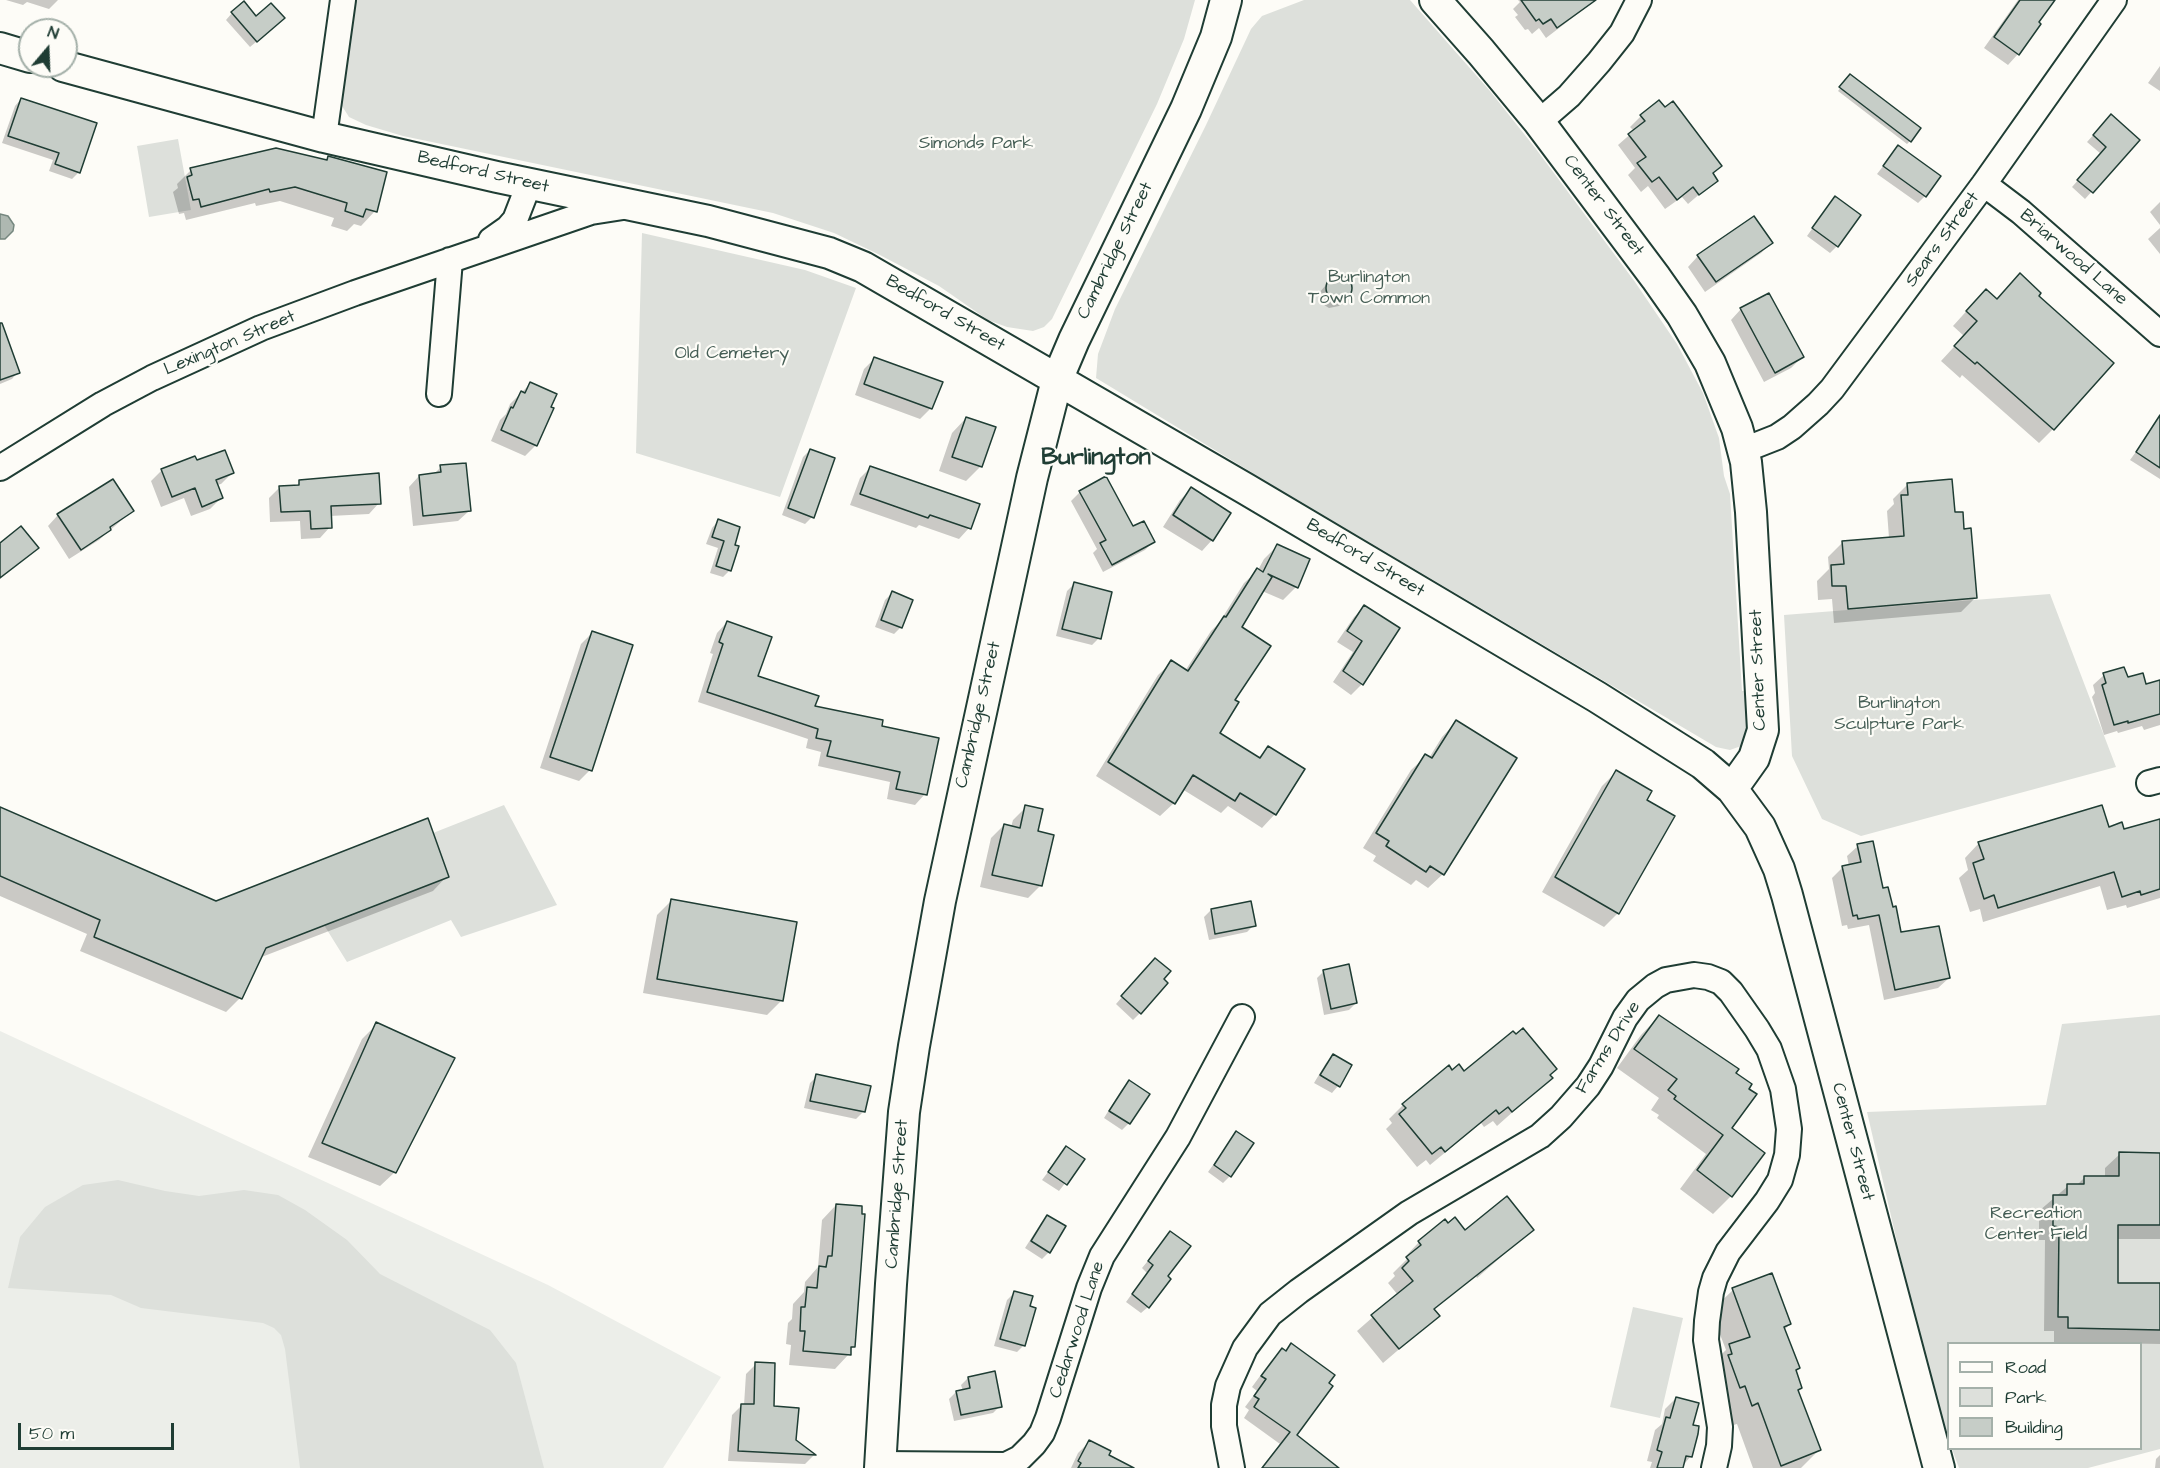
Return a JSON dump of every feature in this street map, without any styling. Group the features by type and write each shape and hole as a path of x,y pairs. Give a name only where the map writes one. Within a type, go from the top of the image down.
{"main road":[{"name":"Cambridge Street","path":"880,1466 904,1112 914,1046 935,924 964,783 1030,487 1058,380 1091,302 1186,109 1216,37 1226,0"},
{"name":"Center Street","path":"1435,0 1539,122 1682,315 1701,345 1718,380 1744,450 1752,519 1763,730 1754,758 1732,789 1760,827 1779,869 1939,1468"},
{"path":"0,48 18,53"},
{"name":"Bedford Street","path":"78,70 324,137 529,184 708,221 779,239 863,267 1246,489 1597,697 1703,764 1732,789"}],"street":[{"path":"324,137 343,0"},
{"path":"1539,122 1569,96 1599,62 1622,33 1639,0"},
{"name":"Sears Street","path":"1744,450 1777,437 1792,428 1818,404 1860,352 1984,184 2114,0"},
{"name":"Lexington Street","path":"475,251 516,220 529,184"},
{"name":"Briarwood Lane","path":"1984,184 2021,212 2160,334"},
{"name":"Lexington Street","path":"0,468 104,404 209,351 261,328 591,212 635,206"},
{"path":"439,394 450,260"},
{"name":"Farms Drive","path":"1232,1468 1224,1426 1224,1405 1228,1386 1245,1348 1270,1314 1409,1213 1540,1136 1561,1117 1595,1077 1625,1018 1638,1000 1666,980 1694,975 1715,979 1726,987 1769,1048 1783,1089 1789,1129 1787,1155 1780,1180 1728,1252 1711,1292 1706,1340 1720,1427 1714,1468"},
{"name":"Cedarwood Lane","path":"880,1466 1006,1465 1020,1458 1034,1444 1042,1433 1048,1418 1089,1288 1102,1256 1178,1137 1242,1017"}],"shaded area":[{"path":"0,214 8,216 14,225 13,231 5,239 0,239"},
{"path":"0,1031 548,1285 721,1377 663,1468 0,1468"}],"green space":[{"name":"Simonds Park","path":"351,0 1195,0 1184,39 1157,104 1052,319 1044,327 1033,331 1007,327 988,320 939,286 878,254 834,233 773,213 403,136 366,125 349,117 342,106 343,59"},
{"name":"Burlington Town Common","path":"1304,0 1410,0 1490,91 1536,149 1635,282 1677,344 1703,393 1719,438 1724,476 1730,494 1742,691 1748,691 1751,723 1744,745 1730,750 1716,747 1096,378 1098,354 1115,309 1251,29 1262,16"},
{"path":"178,139 191,210 149,217 137,146"},
{"name":"Old Cemetery","path":"642,233 805,270 856,288 780,497 636,453"},
{"name":"Burlington Sculpture Park","path":"2050,594 2116,767 1861,836 1822,819 1792,756 1784,615"},
{"path":"504,805 557,905 461,937 451,920 347,962 324,925 449,877 433,833"},
{"name":"Recreation Center Field","path":"2160,1015 2160,1449 2088,1468 1959,1468 1952,1450 2142,1450 2142,1342 1947,1342 1947,1433 1925,1363 1867,1112 2046,1105 2062,1024"},
{"path":"118,1180 199,1196 244,1190 278,1195 305,1210 347,1240 380,1274 490,1330 516,1363 544,1468 300,1468 285,1349 281,1335 274,1328 263,1323 141,1308 111,1295 8,1288 20,1237 45,1207 83,1185"},
{"path":"1633,1307 1683,1318 1660,1418 1610,1407"}],"building":[{"path":"1521,0 1596,0 1557,28 1551,19 1543,24 1539,19 1536,21"},
{"path":"2020,0 2055,0 2019,55 1994,37"},
{"path":"244,1 256,16 271,3 285,18 257,42 231,12"},
{"path":"1850,74 1921,128 1911,142 1839,87"},
{"path":"21,98 97,123 80,173 55,164 59,153 8,136"},
{"path":"1659,100 1665,107 1673,101 1722,166 1713,173 1718,181 1699,195 1693,187 1677,200 1659,177 1652,182 1637,163 1646,157 1628,134 1645,121 1640,115"},
{"path":"2111,114 2140,140 2093,193 2077,180 2106,147 2093,135"},
{"path":"1898,145 1941,176 1926,197 1883,166"},
{"path":"276,148 327,160 328,156 387,172 377,212 366,209 363,217 345,211 347,203 295,187 270,192 269,189 201,207 199,199 193,200 187,177 192,175 190,168"},
{"path":"1835,196 1861,215 1838,247 1812,228"},
{"path":"1754,216 1773,243 1716,282 1697,255"},
{"path":"2020,273 2041,293 2039,296 2114,363 2054,430 1977,362 1975,364 1954,346 1977,321 1966,311 1986,289 1997,299"},
{"path":"1339,275 1348,279 1352,288 1348,297 1339,301 1330,297 1326,288 1330,279"},
{"path":"1769,293 1804,357 1775,373 1740,308"},
{"path":"0,323 2,323 20,373 0,380"},
{"path":"874,357 943,382 932,409 864,384"},
{"path":"530,382 557,394 551,407 554,408 537,446 501,430 511,407 513,408 521,391 525,393"},
{"path":"2160,415 2160,468 2136,452"},
{"path":"966,417 996,427 982,467 952,457"},
{"path":"810,449 835,458 814,518 788,508"},
{"path":"225,450 234,473 216,480 223,498 202,507 195,488 172,497 161,469 195,456 197,460"},
{"path":"466,463 471,511 423,516 419,475 441,472 440,465"},
{"path":"870,466 980,504 971,529 930,515 928,518 860,494"},
{"path":"379,473 381,504 331,506 332,528 311,529 310,511 281,512 279,486 299,485 299,480"},
{"path":"1106,476 1133,526 1144,521 1155,542 1112,565 1100,543 1106,540 1079,491"},
{"path":"113,479 134,511 81,550 57,514"},
{"path":"1952,479 1955,512 1963,512 1964,529 1971,528 1977,598 1848,609 1846,586 1832,586 1831,565 1844,564 1842,541 1904,536 1901,495 1908,495 1907,483"},
{"path":"1191,487 1231,513 1213,541 1173,515"},
{"path":"718,519 740,527 735,545 739,546 731,571 716,566 724,541 712,537"},
{"path":"21,526 39,548 0,578 0,543"},
{"path":"1277,544 1310,559 1298,588 1268,574 1272,577 1242,627 1271,646 1235,700 1239,702 1220,733 1260,758 1268,746 1305,769 1276,815 1240,793 1235,801 1193,775 1175,804 1108,762 1171,660 1188,671 1257,568 1263,572"},
{"path":"1074,582 1112,592 1101,639 1062,629"},
{"path":"892,591 913,600 902,628 881,620"},
{"path":"1364,605 1400,628 1363,685 1343,671 1362,641 1347,631"},
{"path":"727,621 772,637 758,676 819,696 815,706 883,720 882,726 939,738 927,795 896,789 900,772 827,756 831,741 816,738 818,729 707,692 723,644 719,642"},
{"path":"592,631 633,645 592,771 550,757"},
{"path":"2124,667 2128,677 2143,673 2146,684 2160,680 2160,714 2114,725 2102,685 2106,683 2103,673"},
{"path":"1456,720 1517,758 1444,875 1430,866 1426,872 1386,846 1389,841 1376,833 1425,754 1432,758"},
{"path":"1616,770 1652,791 1647,800 1675,816 1619,914 1555,877"},
{"path":"1025,805 1043,809 1038,831 1054,835 1042,886 992,875 1004,824 1020,828"},
{"path":"2102,805 2109,827 2122,822 2124,829 2160,819 2160,889 2141,895 2140,891 2122,897 2114,872 1998,908 1994,895 1984,899 1973,863 1984,859 1978,842"},
{"path":"0,807 216,901 428,818 449,877 266,948 242,999 94,937 100,920 0,876"},
{"path":"1873,841 1883,888 1888,887 1893,907 1896,906 1901,932 1939,926 1950,978 1895,990 1879,915 1858,919 1857,915 1853,916 1842,866 1861,862 1857,844"},
{"path":"671,899 797,922 783,1001 657,979"},
{"path":"1251,901 1256,926 1215,934 1211,909"},
{"path":"1155,958 1171,971 1164,979 1168,983 1141,1014 1121,996"},
{"path":"1349,964 1357,1003 1331,1009 1323,970"},
{"path":"1659,1015 1739,1069 1736,1073 1752,1084 1749,1089 1757,1094 1732,1128 1765,1153 1732,1197 1697,1170 1723,1135 1674,1099 1676,1096 1668,1090 1677,1079 1634,1049"},
{"path":"376,1022 455,1058 396,1173 322,1143"},
{"path":"1523,1028 1557,1069 1550,1075 1553,1078 1512,1112 1508,1107 1499,1114 1496,1110 1445,1152 1441,1147 1432,1154 1399,1114 1406,1108 1402,1104 1449,1065 1452,1070 1459,1064 1464,1071 1513,1031 1516,1034"},
{"path":"1333,1054 1352,1065 1340,1087 1320,1075"},
{"path":"816,1074 871,1086 865,1112 810,1101"},
{"path":"1129,1080 1150,1094 1130,1124 1109,1111"},
{"path":"1236,1131 1254,1143 1231,1177 1214,1165"},
{"path":"1066,1146 1085,1159 1067,1185 1048,1172"},
{"path":"2119,1152 2160,1153 2160,1225 2118,1225 2118,1283 2160,1283 2160,1330 2068,1328 2068,1317 2058,1317 2059,1227 2053,1226 2053,1195 2067,1195 2067,1184 2084,1184 2084,1176 2119,1176"},
{"path":"1507,1196 1534,1230 1434,1309 1440,1316 1399,1349 1371,1315 1413,1281 1402,1268 1409,1261 1406,1257 1421,1245 1418,1241 1445,1219 1448,1223 1455,1217 1465,1230"},
{"path":"836,1204 862,1206 862,1214 865,1214 855,1347 851,1347 851,1355 803,1351 805,1331 800,1331 801,1307 805,1307 807,1287 817,1288 819,1266 826,1267 828,1256 832,1256"},
{"path":"1047,1215 1066,1226 1050,1253 1031,1241"},
{"path":"1170,1231 1191,1246 1168,1276 1171,1279 1149,1308 1132,1294 1153,1265 1148,1261"},
{"path":"1772,1273 1791,1324 1784,1327 1800,1368 1796,1370 1802,1388 1798,1390 1821,1450 1781,1466 1758,1403 1752,1406 1745,1386 1740,1388 1728,1355 1732,1354 1729,1344 1750,1337 1732,1288"},
{"path":"1014,1291 1033,1296 1030,1306 1036,1308 1025,1346 1000,1339"},
{"path":"1291,1343 1335,1375 1329,1383 1333,1386 1297,1435 1339,1468 1262,1468 1290,1432 1254,1407 1259,1399 1254,1396 1266,1379 1261,1376 1282,1348 1286,1351"},
{"path":"755,1362 775,1363 774,1406 799,1408 796,1440 816,1455 738,1451 741,1404 754,1404"},
{"path":"995,1371 1002,1407 961,1415 956,1391 970,1388 968,1377"},
{"path":"1676,1397 1699,1403 1693,1425 1699,1426 1692,1457 1686,1456 1683,1468 1657,1468 1662,1452 1657,1450 1666,1417 1670,1418"},
{"path":"1089,1440 1111,1451 1109,1455 1134,1468 1078,1468 1081,1463 1078,1461"}],"district":[{"name":"Burlington","path":"1096,459"}]}
